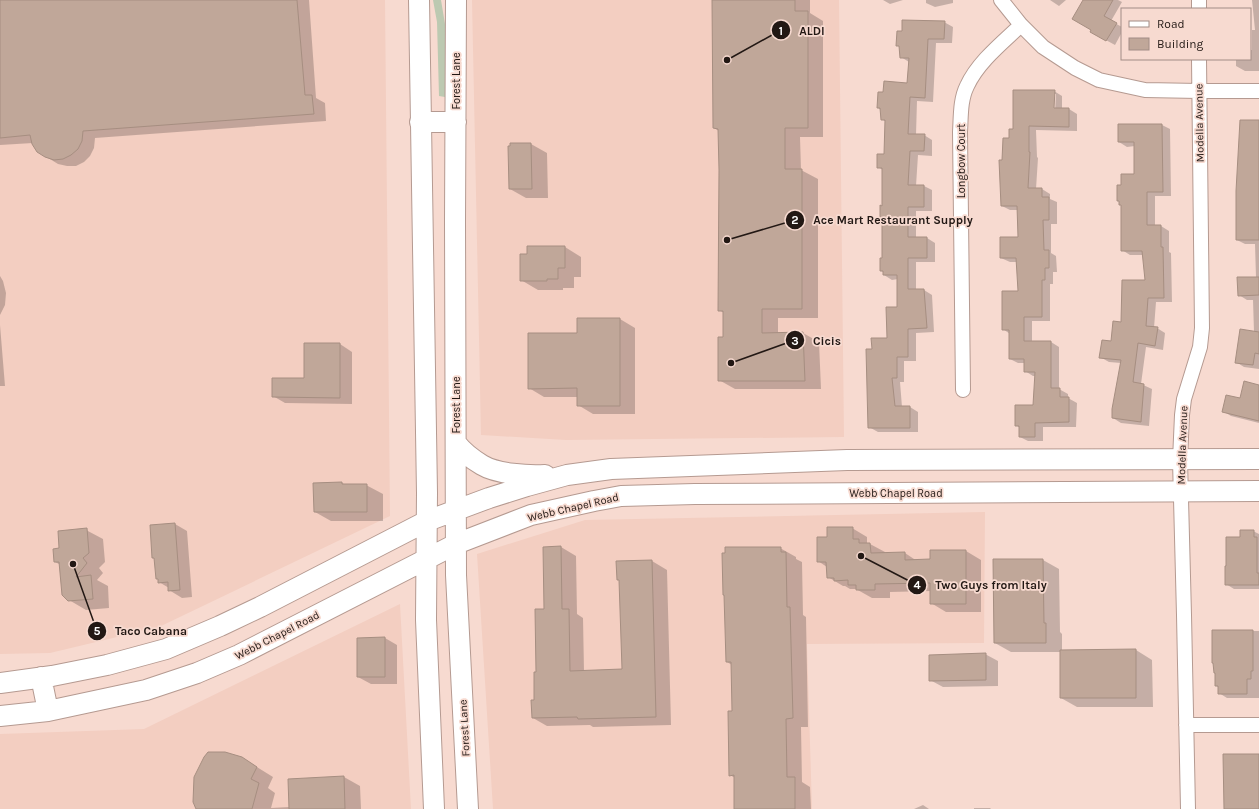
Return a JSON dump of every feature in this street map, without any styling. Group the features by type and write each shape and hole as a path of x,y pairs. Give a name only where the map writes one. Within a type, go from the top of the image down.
{"main road":[{"path":"419,0 427,521 426,620 434,809"},
{"name":"Forest Lane","path":"456,0 456,601 468,809"},
{"path":"420,122 456,122"},
{"path":"424,310 456,309"},
{"path":"456,443 464,453 483,466 505,473 531,476 567,475"},
{"path":"0,683 107,666 166,648 220,626 260,607 427,521 489,498 567,475 611,468 846,460 1259,459"},
{"path":"691,465 695,494"},
{"name":"Webb Chapel Road","path":"0,716 48,711 146,690 197,673 239,655 456,544 531,515 621,496 695,494 1259,491"},
{"path":"41,677 48,711"}],"street":[{"path":"1001,0 1021,25 1043,47 1075,68 1099,80 1145,90 1259,91"},
{"name":"Longbow Court","path":"963,390 960,147 961,109 966,87 976,69 1021,25"},
{"name":"Modella Avenue","path":"1188,809 1180,460 1184,399 1200,347 1202,328 1199,60"},
{"path":"1186,725 1259,725"}],"shaded area":[{"path":"0,0 385,0 390,516 159,627 50,653 0,654"},
{"path":"472,0 839,0 844,437 566,440 481,435"},
{"path":"985,512 984,643 807,644 812,809 493,809 477,554 585,520"},
{"path":"400,604 411,809 0,809 0,734 144,729"}],"green space":[{"path":"433,0 441,0 445,24 445,97 439,96 437,22"}],"building":[{"path":"0,0 297,0 305,95 312,95 314,114 83,131 82,141 78,149 71,155 63,159 54,160 45,157 37,152 32,144 30,135 0,138"},
{"path":"712,0 795,0 795,11 808,11 808,128 785,128 785,169 802,169 802,309 762,309 762,333 803,332 805,381 718,381 718,337 723,337 723,311 718,311 719,170 718,129 713,128"},
{"path":"1083,0 1113,0 1104,16 1117,23 1106,41 1072,19"},
{"path":"902,20 945,21 944,39 928,39 925,98 910,97 908,134 925,134 924,151 910,151 908,185 924,185 924,207 908,207 908,237 927,237 927,258 908,258 908,289 924,289 927,328 908,329 908,357 897,357 897,378 892,378 895,406 910,406 910,428 868,428 866,349 872,349 871,338 887,338 886,307 897,307 897,275 883,275 883,271 880,271 880,258 882,258 882,222 880,222 880,205 882,206 882,168 877,168 877,154 884,154 885,120 881,120 880,108 877,108 878,92 883,92 884,81 907,83 909,58 900,58 899,46 896,46 897,31 902,31"},
{"path":"1013,90 1055,90 1054,108 1069,108 1069,127 1029,126 1030,152 1028,188 1042,188 1042,197 1049,197 1049,220 1043,220 1044,250 1049,250 1049,268 1045,268 1045,280 1042,280 1042,317 1024,317 1024,341 1051,341 1051,388 1060,388 1060,397 1069,397 1069,422 1035,423 1035,437 1019,437 1019,426 1015,426 1015,405 1033,405 1035,372 1024,372 1024,359 1009,359 1009,330 1002,330 1002,291 1018,291 1016,258 1000,258 1000,237 1018,237 1017,206 1001,206 999,160 1002,160 1003,138 1009,138 1009,129 1013,129"},
{"path":"1240,120 1259,120 1259,240 1236,240 1236,191"},
{"path":"1118,124 1162,124 1163,192 1147,192 1147,225 1161,225 1164,298 1148,298 1146,326 1158,327 1155,346 1138,343 1133,382 1144,384 1141,422 1112,418 1112,409 1121,360 1099,358 1102,340 1111,341 1113,321 1121,322 1122,280 1145,280 1142,251 1121,251 1121,205 1119,205 1119,201 1117,201 1117,185 1121,185 1121,174 1134,174 1134,142 1118,142"},
{"path":"510,143 531,143 532,189 509,189 508,146 510,146"},
{"path":"527,246 565,246 565,268 558,268 558,279 547,279 547,281 520,281 520,254 527,254"},
{"path":"1237,277 1259,277 1259,295 1238,296"},
{"path":"577,318 620,318 620,406 577,406 577,388 528,389 528,333 577,333"},
{"path":"1240,329 1259,332 1259,354 1255,353 1253,365 1235,363"},
{"path":"304,343 340,343 340,398 272,397 272,378 304,378"},
{"path":"1244,381 1259,385 1259,421 1222,412 1226,395 1240,398"},
{"path":"342,482 342,484 367,484 367,512 314,512 313,483"},
{"path":"175,523 180,590 168,591 168,582 158,583 158,579 156,579 154,558 152,558 150,525"},
{"path":"827,527 853,527 853,539 859,539 859,543 870,543 871,553 905,552 905,560 930,559 930,550 966,550 966,604 930,604 930,583 875,584 875,590 856,590 856,585 848,585 848,580 834,581 834,578 827,578 826,562 817,562 817,537 827,537"},
{"path":"87,528 89,553 83,558 87,563 76,577 91,575 93,599 68,601 62,595 59,562 54,562 53,549 59,548 58,531"},
{"path":"1240,530 1254,530 1254,537 1257,537 1257,573 1259,573 1259,585 1225,585 1226,537 1240,537"},
{"path":"561,546 562,609 569,609 570,671 622,669 619,580 617,580 616,561 652,560 656,717 578,719 577,717 532,718 531,700 534,700 534,672 536,672 535,609 544,609 543,547"},
{"path":"725,547 781,547 781,552 786,552 787,607 790,607 793,718 786,719 787,777 795,777 795,809 734,809 734,775 729,776 728,711 732,711 731,662 726,662 723,595 722,553 725,553"},
{"path":"993,559 1043,559 1044,623 1046,623 1046,643 994,643"},
{"path":"1212,630 1253,630 1253,671 1251,671 1251,679 1247,679 1247,694 1218,694 1218,686 1215,686 1215,673 1212,663"},
{"path":"385,637 385,677 357,677 357,638"},
{"path":"1136,649 1136,698 1060,698 1060,650"},
{"path":"986,653 986,680 929,681 929,655"},
{"path":"208,752 225,752 242,757 257,767 251,779 259,783 252,809 196,809 193,802 194,777"},
{"path":"1223,754 1259,754 1259,809 1224,809"},
{"path":"344,776 345,809 289,809 288,779"}],"place":[{"name":"ALDI","path":"727,60"},
{"name":"Ace Mart Restaurant Supply","path":"727,240"},
{"name":"Cicis","path":"731,363"},
{"name":"Two Guys from Italy","path":"861,556"},
{"name":"Taco Cabana","path":"73,564"}]}
